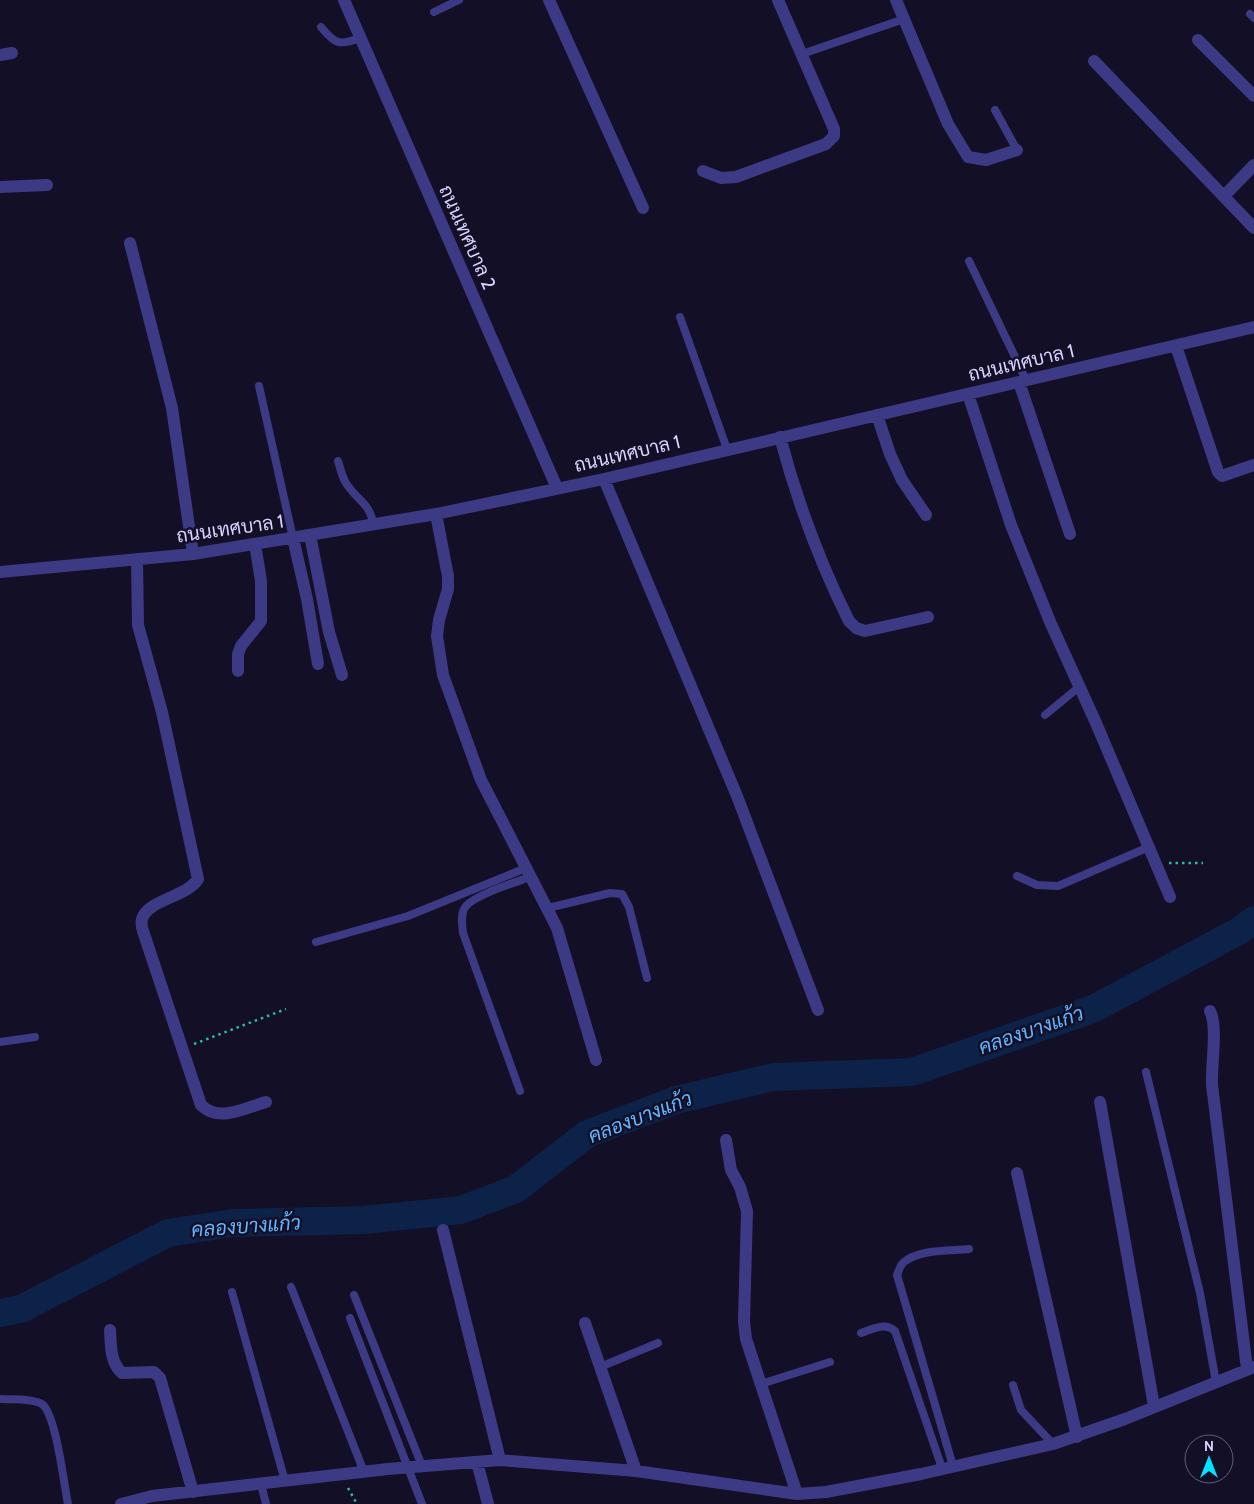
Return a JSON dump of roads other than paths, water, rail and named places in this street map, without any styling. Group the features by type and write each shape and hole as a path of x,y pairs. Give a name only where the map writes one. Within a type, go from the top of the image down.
{"street":[{"name":"ถนนเทศบาล 2","path":"344,0 557,488"},
{"path":"550,0 643,208"},
{"path":"703,172 721,178 736,177 832,140 834,129 778,0"},
{"path":"896,0 948,124 968,157 986,160 1017,150"},
{"path":"1198,40 1254,96"},
{"path":"1094,60 1254,228"},
{"path":"1224,196 1254,165"},
{"path":"0,187 47,186"},
{"path":"130,243 172,408 193,554"},
{"name":"ถนนเทศบาล 1","path":"0,572 193,554 436,514 604,479 1022,381 1253,330"},
{"path":"1176,346 1218,472 1222,476 1230,475 1254,465"},
{"path":"1022,381 1070,534"},
{"path":"968,394 1011,525 1051,624 1170,897"},
{"path":"877,415 890,454 902,480 926,515"},
{"path":"780,437 796,495 811,536 849,621 856,628 865,631 928,617"},
{"path":"604,479 737,796 818,1010"},
{"path":"436,514 448,576 448,589 439,620 438,636 443,675 477,773 557,928 596,1060"},
{"path":"310,535 329,632 342,675"},
{"path":"293,538 308,599 318,664"},
{"path":"238,671 238,654 241,646 261,621 261,581 255,544"},
{"path":"137,559 138,625 162,712 198,880 193,888 149,908 142,919 143,931 200,1105 206,1111 214,1114 225,1114 266,1102"},
{"path":"121,1504 152,1496 340,1474 500,1460 636,1471 798,1494 826,1492 1053,1444 1077,1437 1250,1368 1212,1085 1211,1063 1215,1024 1210,1011"},
{"path":"1100,1102 1154,1406"},
{"path":"726,1140 731,1170 740,1187 747,1211 744,1321 746,1339 798,1494"},
{"path":"1017,1173 1077,1437"},
{"path":"443,1230 500,1460"},
{"path":"586,1323 636,1471"},
{"path":"110,1330 113,1358 117,1368 122,1373 154,1372 160,1378 193,1492"},
{"path":"476,1462 488,1504"}],"lane":[{"path":"434,12 458,0"},
{"path":"802,54 904,19"},
{"path":"321,26 333,40 340,43 360,38"},
{"path":"995,110 1017,150"},
{"path":"969,261 1022,381"},
{"path":"680,317 727,449"},
{"path":"259,386 293,538"},
{"path":"338,461 343,479 349,488 368,507 374,525"},
{"path":"1045,715 1079,686"},
{"path":"1017,876 1037,886 1058,886 1149,846"},
{"path":"316,942 408,916 528,872"},
{"path":"520,1091 463,933 462,917 465,906 528,872"},
{"path":"548,908 610,893 622,894 629,908 648,978"},
{"path":"0,1042 35,1037"},
{"path":"1146,1072 1200,1293 1216,1382"},
{"path":"947,1467 897,1275 902,1263 911,1257 926,1253 969,1249"},
{"path":"291,1287 364,1472"},
{"path":"232,1292 285,1481"},
{"path":"354,1295 422,1466"},
{"path":"350,1318 422,1504"},
{"path":"861,1333 882,1326 890,1327 895,1331 947,1467"},
{"path":"600,1367 658,1343"},
{"path":"761,1384 830,1362"},
{"path":"1013,1385 1021,1410 1053,1444"},
{"path":"0,1399 34,1401 43,1405 53,1425 68,1504"},
{"path":"261,1484 266,1504"}],"waterway":[{"name":"คลองบางแก้ว","path":"0,1313 21,1309 168,1233 233,1223 364,1220 461,1210 516,1189 587,1134 676,1100 773,1077 912,1072 1093,1009 1239,931 1254,920"}]}
